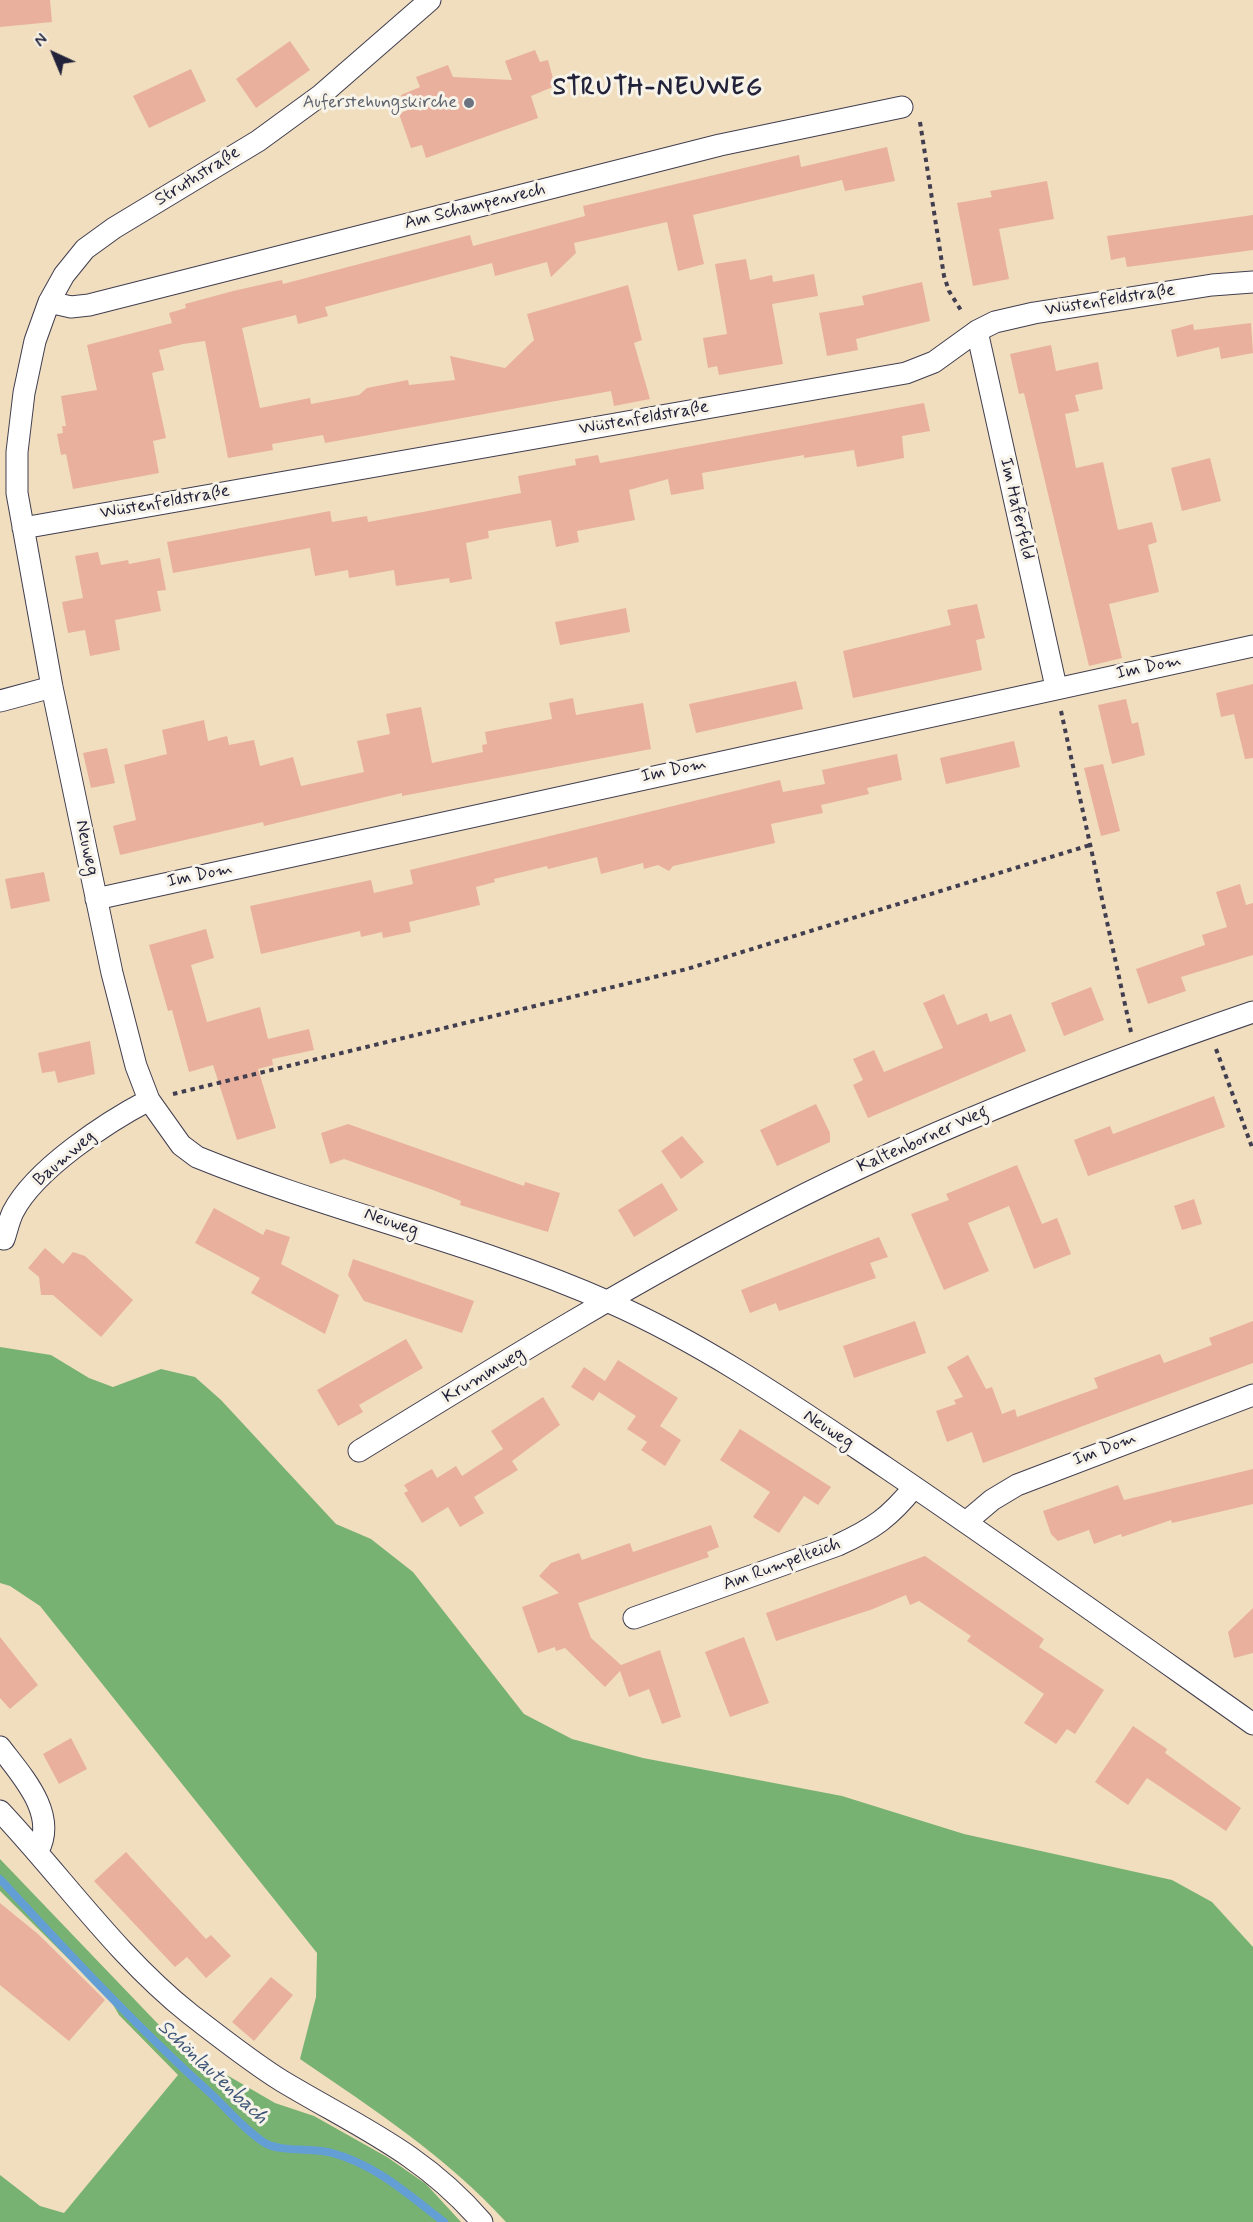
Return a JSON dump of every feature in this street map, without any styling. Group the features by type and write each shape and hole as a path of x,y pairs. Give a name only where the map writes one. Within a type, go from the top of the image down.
{"street":[{"name":"Struthstraße","path":"24,393 35,341 50,302 64,275 85,249 114,228 258,141 312,102 430,0"},
{"name":"Am Schampenrech","path":"50,302 71,307 89,305 720,145 902,106"},
{"name":"Wüstenfeldstraße","path":"23,528 906,373 934,362 976,331 995,322 1034,313 1212,285 1253,282"},
{"name":"Im Haferfeld","path":"976,331 1056,687"},
{"name":"Neuweg","path":"24,393 17,452 9,492 23,528 52,687 96,899 136,1066 149,1100 181,1144 197,1157 498,1259 609,1302 667,1331 741,1374 914,1487 1253,1724"},
{"name":"Im Dom","path":"96,899 1056,687 1253,646"},
{"path":"0,701 52,687"},
{"name":"Kaltenborner Weg","path":"609,1302 778,1207 858,1168 937,1133 1135,1053 1253,1012"},
{"name":"Baumweg","path":"4,1239 13,1212 31,1188 87,1137 116,1117 149,1100"},
{"name":"Krummweg","path":"359,1451 609,1302"},
{"name":"Im Dom","path":"966,1522 992,1500 1017,1485 1253,1395"},
{"name":"Am Rumpelteich","path":"634,1618 838,1545 886,1519 914,1487"},
{"path":"0,1747 41,1810 45,1832 38,1851"},
{"path":"0,1811 38,1851 120,1946 188,2012 283,2081 369,2129 417,2161 458,2196 482,2222"}],"path":[{"path":"926,153 949,291 976,331"},
{"path":"1056,687 1135,1053"},
{"path":"149,1100 687,969 1090,845"},
{"path":"1208,1027 1253,1150"}],"green space":[{"path":"0,1347 51,1355 89,1378 113,1387 161,1369 195,1377 221,1400 336,1524 371,1539 413,1572 524,1714 572,1739 643,1758 842,1796 964,1834 1172,1880 1212,1902 1253,1947 1253,2222 506,2222 459,2176 408,2134 300,2059 316,1997 317,1953 40,1606 10,1586 0,1583"},
{"path":"0,1859 182,2049 275,2103 314,2116 387,2157 426,2184 461,2222 0,2222 0,2175 40,2206 64,2213 178,2075 119,2015 111,2001 0,1891"}],"building":[{"path":"0,0 50,0 52,22 0,27"},
{"path":"290,41 310,70 256,108 236,79"},
{"name":"Auferstehungskirche","path":"535,50 540,62 548,60 555,86 531,96 538,118 426,158 422,145 411,148 399,114 407,110 401,95 420,87 416,77 448,65 453,77 512,80 505,61"},
{"path":"191,69 206,101 149,128 133,96"},
{"path":"887,147 895,181 845,191 842,180 693,215 704,264 678,271 667,222 574,243 576,253 551,277 547,262 495,276 492,263 325,307 328,316 298,324 296,315 242,328 260,408 310,398 311,404 359,395 367,388 408,380 409,385 455,380 450,356 505,368 534,340 527,314 628,285 642,340 634,343 650,399 614,406 611,391 325,443 323,435 272,444 273,450 228,458 205,341 183,344 159,350 164,370 152,373 166,438 153,441 159,473 73,489 66,454 61,455 57,434 63,433 62,426 66,426 61,396 97,390 87,345 172,323 169,313 186,308 185,304 233,291 282,280 283,284 470,235 473,246 585,216 583,206 799,155 801,167"},
{"path":"1047,181 1054,219 999,229 1009,279 973,286 957,203 992,197 990,191"},
{"path":"1253,215 1253,250 1127,267 1125,257 1111,260 1107,236"},
{"path":"746,259 750,280 772,275 773,282 814,274 818,296 772,304 783,364 719,375 717,366 708,368 703,338 727,334 715,264"},
{"path":"922,282 930,321 856,339 858,350 827,356 819,313 864,305 862,296"},
{"path":"1251,323 1253,353 1221,359 1219,347 1177,357 1171,330 1193,324 1194,330"},
{"path":"1051,345 1056,371 1098,362 1103,389 1075,395 1079,411 1065,414 1076,468 1103,462 1118,530 1152,522 1157,542 1148,545 1159,592 1109,604 1122,658 1089,666 1024,393 1019,394 1010,354"},
{"path":"924,403 930,431 902,436 904,458 857,467 854,450 804,458 804,455 702,473 704,489 671,495 668,479 629,490 635,520 577,531 579,542 556,547 551,520 488,531 489,538 466,543 472,579 450,583 449,578 396,586 394,570 349,578 348,570 315,576 310,548 173,573 167,542 330,511 332,522 367,516 368,522 428,511 521,493 518,476 576,465 575,459 598,455 600,463"},
{"path":"1210,458 1221,501 1182,511 1171,468"},
{"path":"98,552 101,565 128,560 129,564 160,558 166,590 157,591 161,611 115,620 120,650 90,656 85,630 68,633 62,602 83,598 75,556"},
{"path":"977,604 985,638 976,640 982,670 853,698 843,651 951,625 947,610"},
{"path":"626,608 630,632 560,645 555,622"},
{"path":"796,681 803,709 696,733 689,704"},
{"path":"1253,684 1253,758 1245,759 1234,714 1221,717 1216,693"},
{"path":"573,698 576,715 643,703 651,749 402,796 402,793 264,826 263,822 120,855 113,826 136,820 124,765 167,754 162,730 204,720 208,741 227,736 229,745 254,740 260,766 293,757 301,786 364,772 357,741 390,734 386,714 421,707 432,763 483,752 482,745 487,744 485,732 552,719 549,703"},
{"path":"1126,699 1132,724 1138,722 1145,755 1112,764 1098,705"},
{"path":"1014,741 1020,767 946,784 940,758"},
{"path":"107,748 115,783 91,788 83,753"},
{"path":"897,754 902,780 867,788 869,794 821,805 823,813 771,824 775,843 673,866 669,871 658,865 644,869 643,863 601,874 597,857 548,869 547,866 494,879 495,882 476,887 480,905 409,922 411,932 383,938 382,932 361,937 360,931 261,954 250,906 371,880 374,893 413,884 410,870 780,780 783,792 825,784 822,770"},
{"path":"1103,764 1120,831 1101,836 1084,768"},
{"path":"44,872 50,901 11,909 5,879"},
{"path":"1240,884 1246,905 1253,903 1253,955 1181,977 1186,991 1148,1004 1136,969 1205,945 1202,935 1227,927 1216,892"},
{"path":"206,929 214,958 191,965 207,1022 260,1007 268,1039 309,1029 314,1050 272,1059 273,1065 258,1069 276,1128 237,1140 213,1065 189,1072 172,1010 168,1011 149,945"},
{"path":"1091,987 1104,1020 1064,1036 1051,1003"},
{"path":"944,994 957,1025 987,1013 990,1022 1011,1014 1026,1051 868,1118 853,1085 863,1080 853,1059 874,1050 884,1072 943,1048 923,1003"},
{"path":"90,1041 95,1074 58,1083 55,1071 42,1073 38,1053"},
{"path":"1214,1096 1225,1127 1088,1176 1074,1140 1110,1126 1113,1134"},
{"path":"816,1104 830,1133 830,1142 777,1166 760,1130"},
{"path":"348,1124 524,1186 525,1182 560,1193 548,1232 460,1205 461,1201 344,1159 330,1164 321,1133"},
{"path":"682,1136 704,1162 681,1179 661,1151"},
{"path":"1017,1165 1042,1224 1057,1218 1071,1254 1034,1269 1009,1206 968,1223 989,1271 944,1290 911,1214 949,1200 946,1194"},
{"path":"662,1183 678,1210 634,1237 618,1210"},
{"path":"1194,1199 1202,1224 1182,1230 1174,1206"},
{"path":"214,1208 263,1235 266,1229 290,1237 281,1264 339,1295 325,1334 251,1293 260,1278 195,1243"},
{"path":"879,1237 888,1257 870,1263 876,1278 779,1311 776,1303 750,1313 741,1290"},
{"path":"45,1248 63,1264 73,1252 85,1256 133,1300 101,1337 53,1295 41,1295 39,1277 28,1268"},
{"path":"353,1259 474,1301 462,1333 364,1301 348,1275"},
{"path":"915,1321 926,1353 854,1378 843,1346"},
{"path":"1253,1321 1253,1363 983,1463 972,1432 947,1442 936,1411 956,1404 954,1400 963,1397 947,1367 968,1355 986,1389 992,1387 1002,1414 1015,1409 1017,1417 1098,1388 1094,1378 1160,1354 1164,1363 1212,1345 1209,1338"},
{"path":"406,1339 423,1368 359,1405 363,1412 338,1426 317,1390"},
{"path":"618,1360 678,1398 660,1426 681,1440 665,1466 641,1450 647,1442 627,1429 636,1416 599,1392 593,1401 571,1387 584,1367 605,1381"},
{"path":"543,1397 560,1425 512,1461 518,1470 474,1497 484,1513 460,1527 448,1507 422,1523 404,1493 408,1491 404,1485 432,1469 437,1478 456,1466 462,1476 503,1449 491,1431"},
{"path":"740,1429 831,1487 818,1505 804,1496 779,1533 753,1517 770,1492 720,1460"},
{"path":"1253,1469 1253,1504 1172,1523 1171,1520 1094,1544 1089,1530 1058,1541 1051,1534 1043,1511 1118,1485 1124,1500"},
{"path":"711,1525 719,1547 707,1552 709,1557 578,1603 591,1638 621,1665 660,1650 681,1717 662,1724 649,1689 629,1697 620,1671 605,1687 565,1648 556,1651 555,1647 538,1653 522,1607 559,1593 539,1576 551,1563 579,1553 582,1560 630,1543 633,1552"},
{"path":"925,1556 1044,1639 1039,1647 1104,1690 1075,1734 1067,1729 1056,1744 1024,1723 1044,1694 967,1641 971,1636 919,1601 910,1605 906,1595 873,1609 776,1641 766,1613"},
{"path":"1253,1608 1253,1653 1234,1658 1228,1632"},
{"path":"0,1637 38,1685 10,1709 0,1698"},
{"path":"744,1637 769,1703 730,1717 705,1652"},
{"path":"1133,1726 1167,1749 1165,1753 1241,1808 1226,1831 1147,1778 1128,1805 1095,1782"},
{"path":"71,1738 87,1769 59,1784 43,1754"},
{"path":"126,1852 206,1939 211,1935 231,1956 206,1978 187,1957 175,1967 94,1881"},
{"path":"0,1903 38,1934 105,2000 69,2041 0,1985"},
{"path":"271,1977 293,1995 254,2041 232,2022"}],"waterway":[{"name":"Schönlautenbach","path":"0,1879 128,2014 257,2137 271,2146 332,2153 348,2158 391,2182 444,2222"}],"place":[{"name":"Auferstehungskirche","path":"469,103"}],"district":[{"name":"STRUTH-NEUWEG","path":"658,89"}]}
